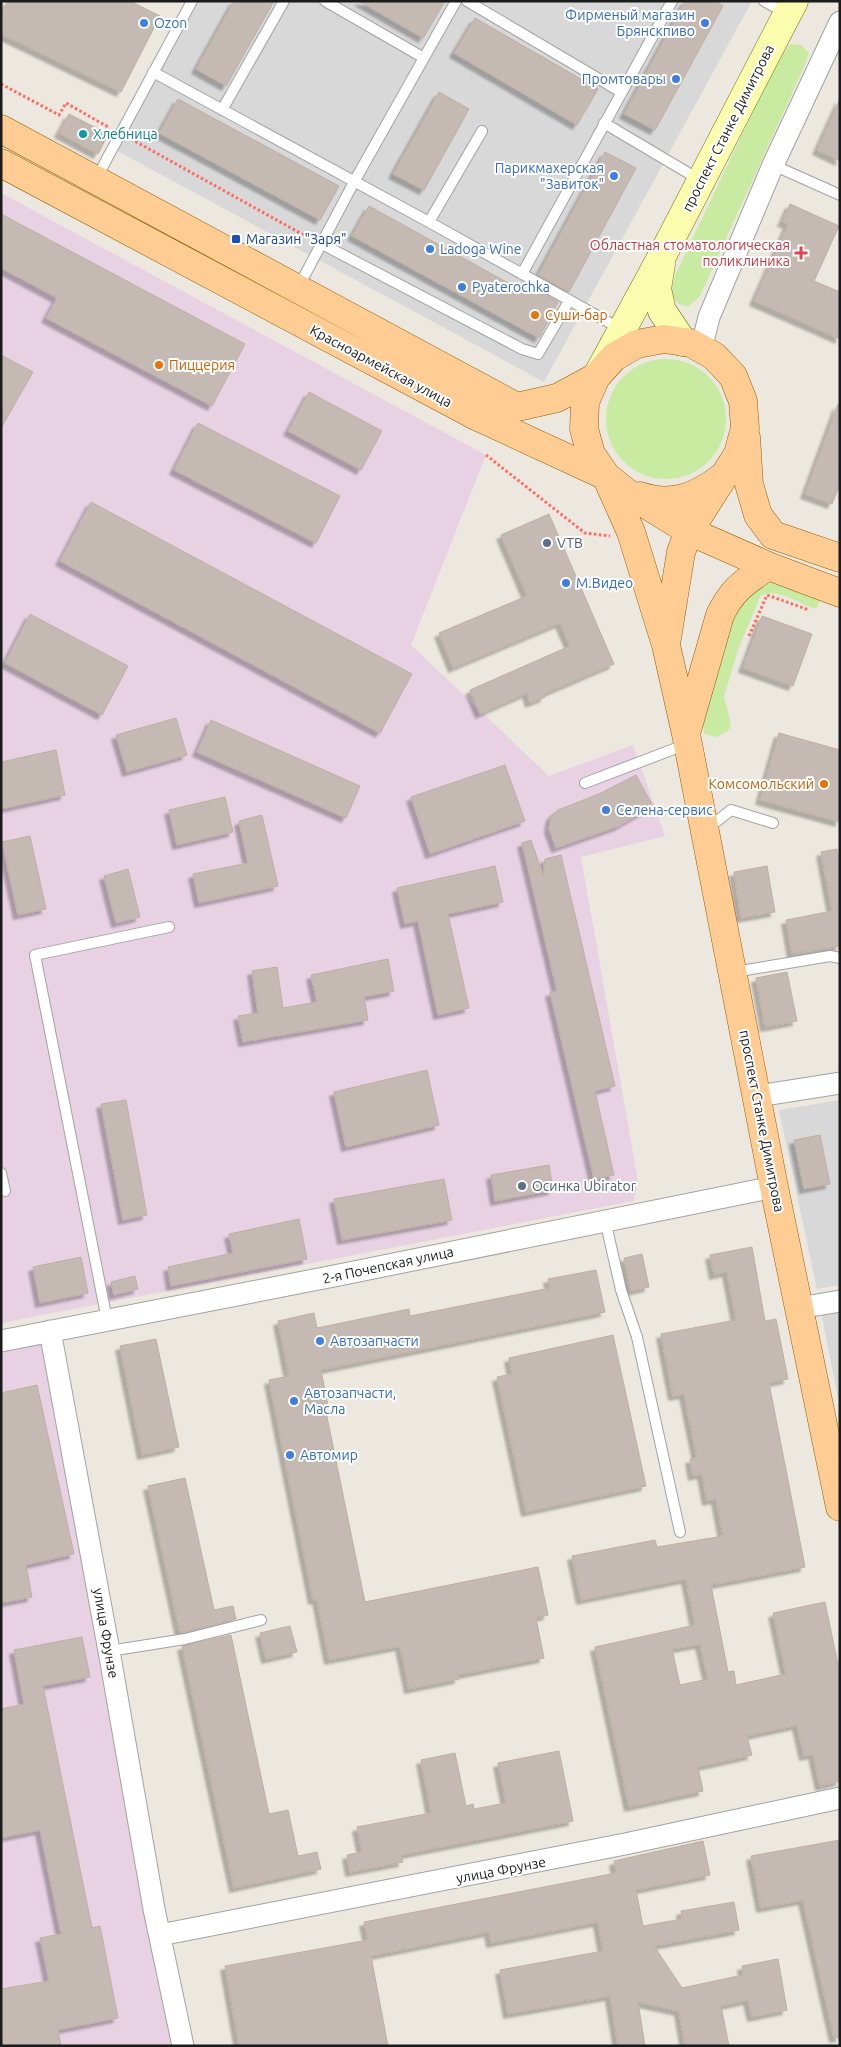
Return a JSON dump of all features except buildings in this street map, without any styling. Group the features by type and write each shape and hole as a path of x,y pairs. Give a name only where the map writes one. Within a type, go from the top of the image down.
{"main road":[{"name":"проспект Станке Димитрова","path":"596,377 662,256 791,8"},
{"name":"Красноармейская улица","path":"1,129 517,407 557,398 596,377"},
{"name":"Красноармейская улица","path":"1,163 474,415 616,484"},
{"path":"662,256 657,289 662,311 692,346"},
{"path":"840,558 773,535 758,515 749,484 743,401 733,376 714,356 692,346 664,339 638,344 614,357 596,377 585,402 584,429 591,454 616,484 689,532 768,566 840,593"},
{"path":"666,645 681,552 689,532 738,454 745,428"},
{"path":"616,484 652,500 678,500 703,492 724,476"},
{"path":"616,484 666,645"},
{"name":"проспект Станке Димитрова","path":"687,739 720,615 736,588 768,566"},
{"name":"проспект Станке Димитрова","path":"666,645 687,739 758,1096 774,1187 840,1507"}],"street":[{"path":"692,346 709,317 773,165 840,22"},
{"path":"758,1096 840,1083"},
{"name":"2-я Почепская улица","path":"1,1341 329,1278 605,1220 774,1187"},
{"path":"799,1308 840,1301"},
{"name":"улица Фрунзе","path":"50,1331 110,1650 154,1909 183,2046"},
{"name":"улица Фрунзе","path":"160,1935 615,1846 840,1798"}],"lane":[{"path":"95,180 192,1"},
{"path":"222,110 284,1"},
{"path":"325,1 424,58"},
{"path":"298,289 354,182 456,1"},
{"path":"467,1 620,92"},
{"path":"522,274 620,92 672,1"},
{"path":"764,1 791,8"},
{"path":"153,72 429,222 622,330"},
{"path":"604,123 701,180"},
{"path":"429,222 482,131"},
{"path":"773,165 840,195"},
{"path":"322,244 522,349 538,354 569,301"},
{"path":"585,783 687,739"},
{"path":"705,831 731,810 773,823"},
{"path":"107,1320 35,955 169,927"},
{"path":"733,973 830,956 840,958"},
{"path":"1,1173 6,1191"},
{"path":"605,1220 621,1290 637,1338 680,1532"},
{"path":"110,1650 185,1639 261,1620"}],"path":[{"path":"1,84 59,115 66,104 322,244"},
{"path":"486,455 585,533 617,536"},
{"path":"749,636 767,595 809,610"}],"shaded area":[{"path":"193,1 752,1 544,382 112,148"},
{"path":"1,193 486,455 411,645 549,776 633,745 665,836 581,857 638,1181 634,1201 1,1323"},
{"path":"840,1100 840,1285 817,1289 779,1110"},
{"path":"840,1308 840,1409 821,1311"},
{"path":"50,1331 183,2046 1,2046 1,1341"}],"green space":[{"path":"790,44 801,45 809,53 804,67 700,296 688,307 679,304 670,294 676,273 769,78 782,54"},
{"path":"666,359 689,363 709,376 722,396 726,419 722,442 709,462 689,475 666,479 643,475 623,462 610,442 606,419 610,396 623,376 643,363"},
{"path":"778,577 820,600 817,608 812,608 778,594 765,594 760,597 738,650 724,697 731,724 729,730 716,737 704,734 705,697 716,659 731,622 747,589"}],"place":[{"name":"Ozon","path":"144,23"},
{"name":"Фирменый магазин Брянскпиво","path":"705,23"},
{"name":"Промтовары","path":"676,79"},
{"name":"Хлебница","path":"83,134"},
{"name":"Парикмахерская \"Завиток\"","path":"614,176"},
{"name":"Магазин \"Заря\"","path":"236,239"},
{"name":"Ladoga Wine","path":"430,249"},
{"name":"Областная стоматологическая поликлиника","path":"801,253"},
{"name":"Pyaterochka","path":"462,287"},
{"name":"Суши-бар","path":"535,315"},
{"name":"Пиццерия","path":"159,365"},
{"name":"VTB","path":"547,543"},
{"name":"М.Видео","path":"566,583"},
{"name":"Комсомольский","path":"824,784"},
{"name":"Селена-сервис","path":"606,810"},
{"name":"Осинка Ubirator","path":"522,1186"},
{"name":"Автозапчасти","path":"320,1341"},
{"name":"Автозапчасти, Масла","path":"294,1401"},
{"name":"Автомир","path":"290,1455"}]}
